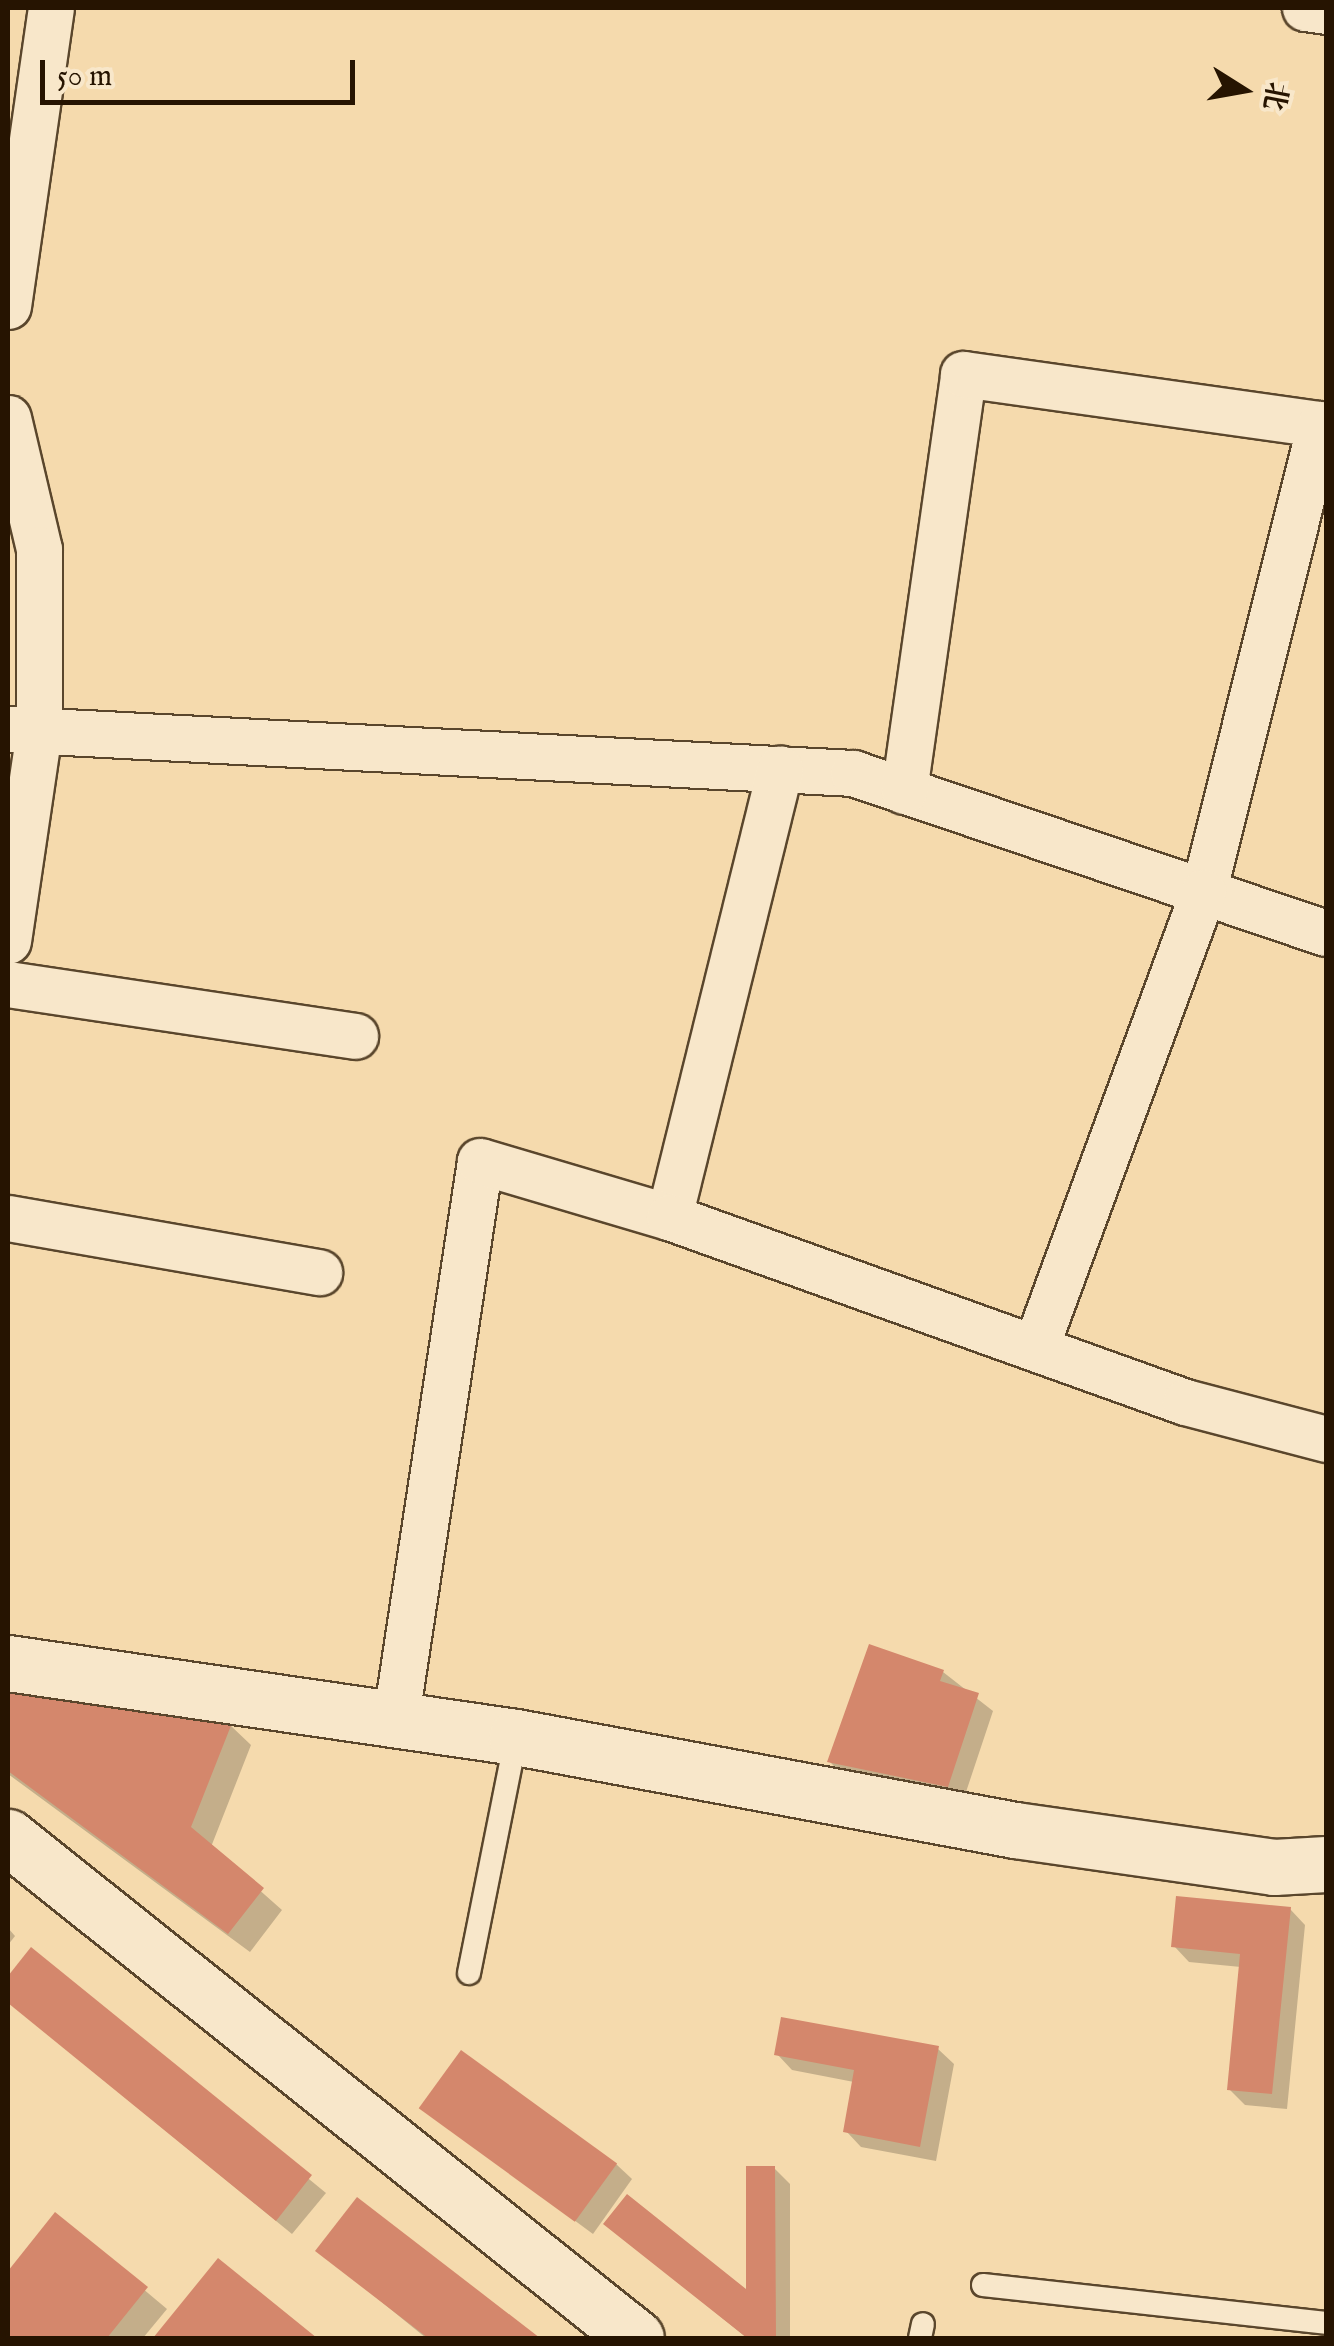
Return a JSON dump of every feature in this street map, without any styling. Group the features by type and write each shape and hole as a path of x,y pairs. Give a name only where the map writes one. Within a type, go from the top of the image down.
{"street":[{"path":"8,306 50,8"},
{"path":"1304,8 1326,11"},
{"path":"904,791 962,374 1323,406 1203,892 1036,1344"},
{"path":"8,418 38,549 8,941"},
{"path":"23,730 853,773 1326,934"},
{"path":"669,1217 780,770"},
{"path":"8,984 355,1036"},
{"path":"394,1723 480,1161 669,1217 1036,1344 1185,1402 1326,1439"},
{"path":"8,1218 319,1272"},
{"path":"8,1663 394,1723 516,1737 1015,1830 1274,1867 1326,1864"},
{"path":"8,1837 636,2338"}],"lane":[{"path":"469,1973 516,1737"},
{"path":"983,2285 1326,2323"}],"building":[{"path":"869,1644 944,1670 940,1681 979,1693 948,1787 827,1762"},
{"path":"8,1677 232,1723 191,1827 264,1888 228,1934 8,1771"},
{"path":"1176,1896 1291,1907 1272,2094 1227,2090 1240,1954 1171,1947"},
{"path":"31,1947 312,2175 276,2221 8,2003 8,1976"},
{"path":"781,2017 939,2046 920,2147 843,2132 854,2070 774,2055"},
{"path":"461,2050 617,2163 575,2222 419,2108"},
{"path":"746,2166 775,2166 776,2338 747,2338 603,2224 627,2194 746,2289"},
{"path":"357,2197 540,2338 428,2338 315,2251"},
{"path":"55,2212 148,2287 107,2338 8,2338 8,2271"},
{"path":"218,2258 317,2338 153,2338"}]}
